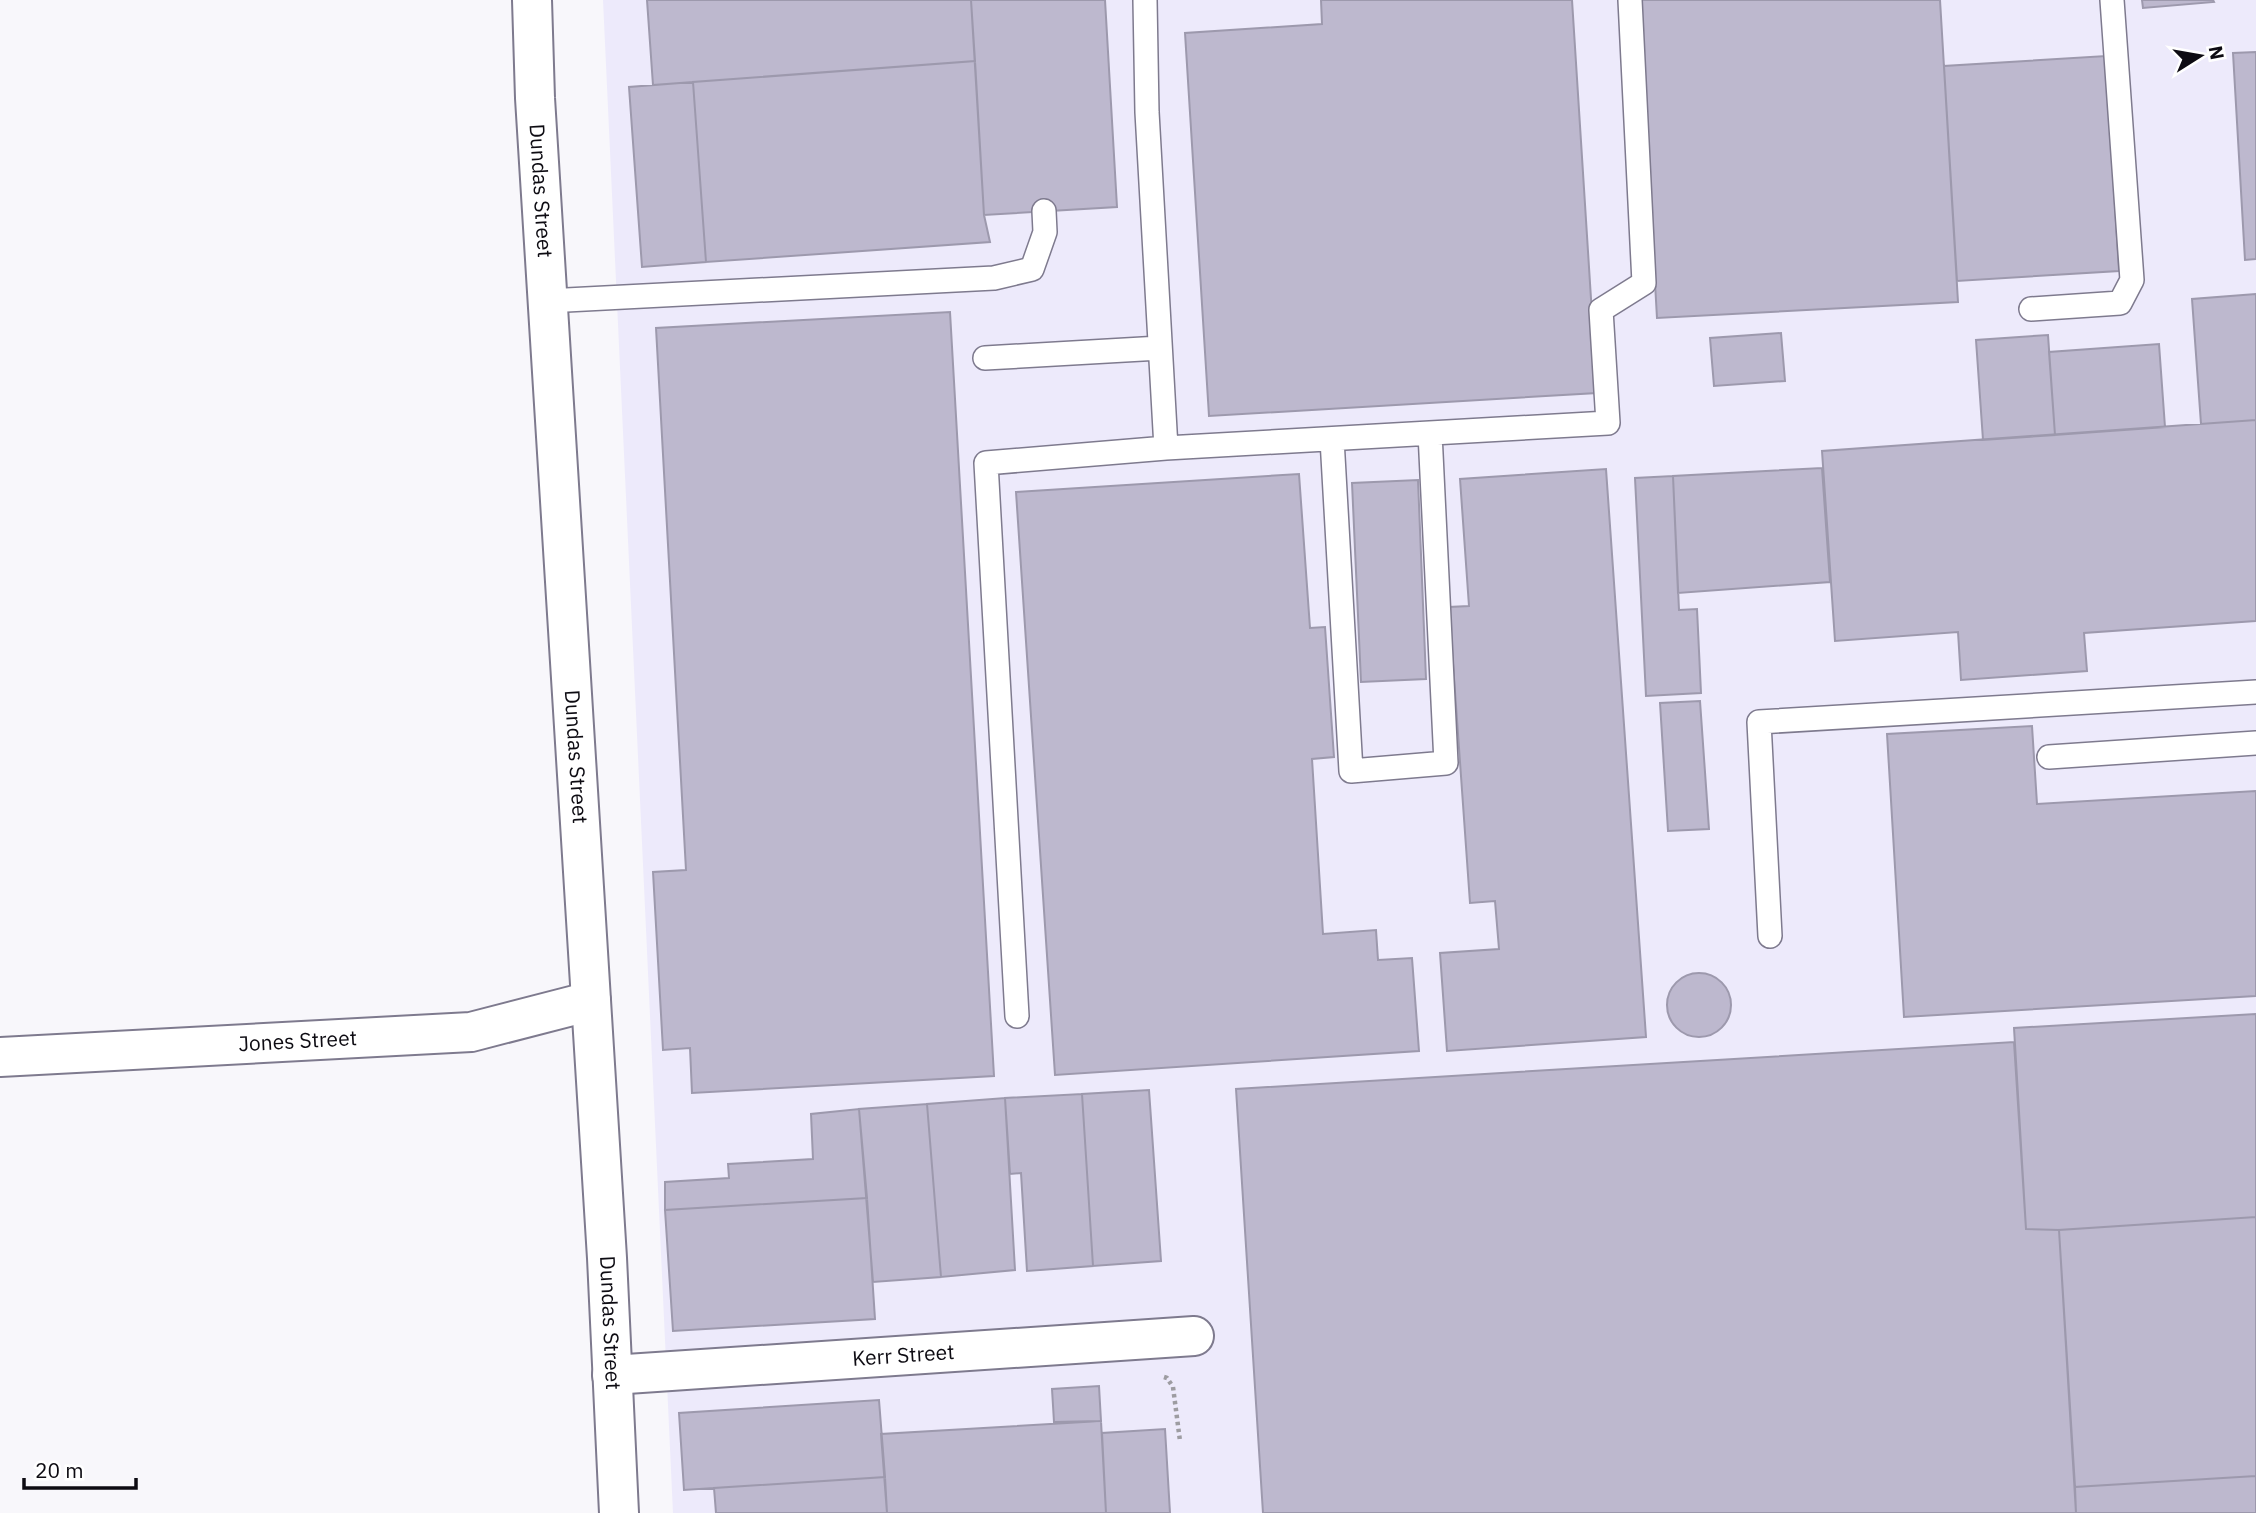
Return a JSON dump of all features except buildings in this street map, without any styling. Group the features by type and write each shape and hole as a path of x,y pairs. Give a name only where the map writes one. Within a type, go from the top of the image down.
{"street":[{"name":"Dundas Street","path":"531,0 619,1513"},
{"name":"Jones Street","path":"0,1057 471,1032 591,1001"},
{"name":"Kerr Street","path":"612,1375 1194,1336"}],"lane":[{"path":"1145,0 1147,113 1166,448"},
{"path":"1017,1016 986,463 1166,448 1608,423 1601,310 1644,282 1630,0"},
{"path":"2031,309 2120,303 2132,280 2112,0"},
{"path":"547,301 994,278 1032,269 1045,232 1044,211"},
{"path":"985,358 1160,348"},
{"path":"1332,439 1351,771 1446,763 1430,433"},
{"path":"1770,936 1759,722 2256,692"},
{"path":"2049,757 2256,743"}],"shaded area":[{"path":"603,0 2256,0 2256,1513 673,1513"}]}
